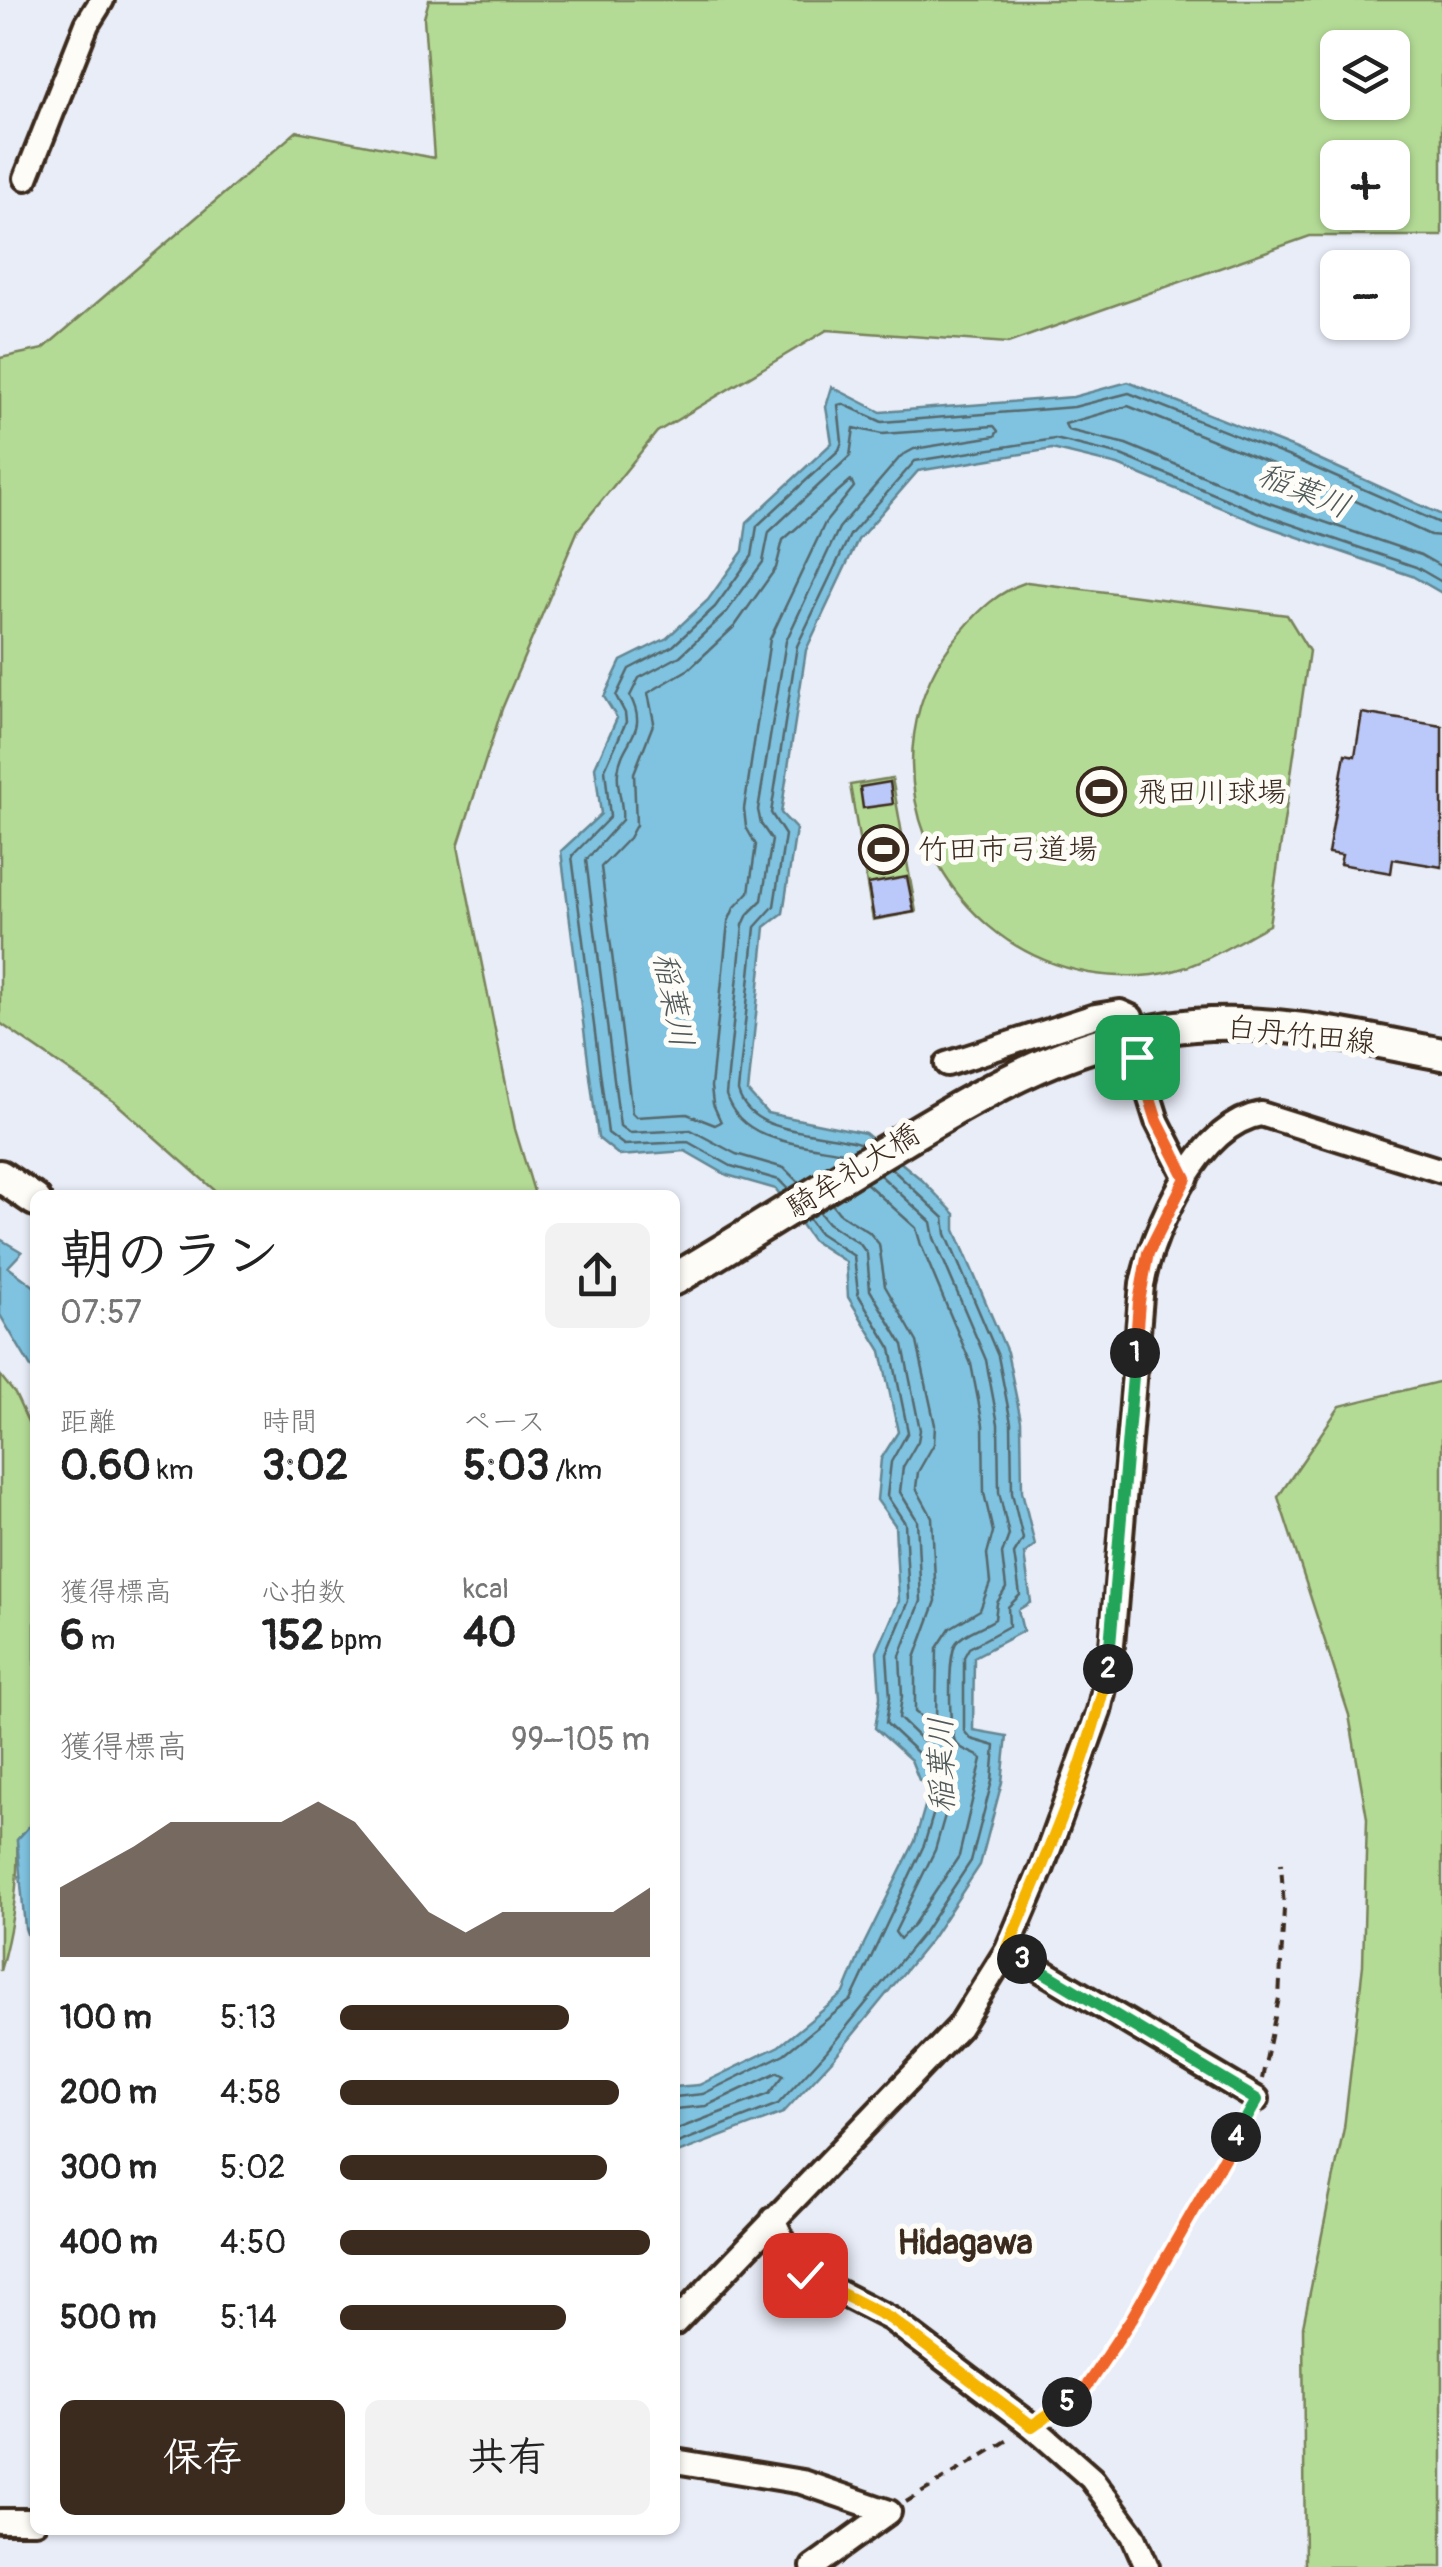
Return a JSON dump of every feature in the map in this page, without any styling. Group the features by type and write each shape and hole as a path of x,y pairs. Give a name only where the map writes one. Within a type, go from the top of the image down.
{"main road":[{"name":"白丹竹田線","path":"938,1119 992,1086 1050,1060 1134,1034 1196,1024 1266,1026 1332,1034 1442,1054"},
{"name":"騎牟礼大橋","path":"680,1276 938,1119"},
{"path":"0,1176 30,1197"}],"street":[{"path":"26,178 86,24 102,0"},
{"path":"947,1064 1106,1013 1131,1016 1137,1057 1157,1121 1186,1178"},
{"path":"680,2318 959,2027 1007,1950 1099,1711 1111,1657 1139,1302 1148,1253 1203,1152 1223,1131 1261,1114 1442,1171"},
{"path":"1007,1950 1257,2100"},
{"path":"773,2219 805,2275 891,2319 1032,2426 1091,2478 1132,2535 1147,2567"},
{"path":"680,2462 802,2482 889,2512"},
{"path":"813,2567 889,2512"},
{"path":"0,2520 30,2521"}],"path":[{"path":"889,2512 1084,2390 1132,2318 1257,2100 1279,1998 1284,1909 1282,1863"}],"green space":[{"path":"429,0 1442,0 1442,236 1310,236 1008,343 827,330 657,432 578,530 502,709 458,846 515,1129 533,1190 214,1190 116,1103 0,1023 0,358 43,349 297,131 434,158 424,18"},
{"name":"飛田川球場","path":"1027,582 1287,615 1309,651 1269,925 1210,957 1173,971 1142,976 1089,973 1034,955 988,925 952,885 926,839 914,787 914,734 930,681 961,632 990,602"},
{"name":"竹田市弓道場","path":"892,778 916,912 873,920 850,785"},
{"path":"0,1375 15,1394 30,1426 30,1826 17,1840 14,1906 0,1971"},
{"path":"1442,1381 1442,2567 1305,2567 1303,2326 1344,2128 1363,1965 1367,1818 1349,1715 1278,1497 1340,1406"}],"water":[{"name":"稲葉川","path":"1128,382 1299,450 1442,515 1442,593 1412,576 1260,524 1118,465 1052,449 918,471 858,540 806,650 781,813 796,829 783,913 765,927 748,1092 767,1113 865,1133 922,1180 955,1214 955,1230 1007,1352 1021,1421 1022,1491 1035,1545 1024,1554 1031,1602 1018,1610 1023,1631 974,1657 973,1730 1007,1736 1002,1782 980,1865 932,1938 834,2058 783,2113 680,2152 680,2087 699,2085 779,2046 844,1993 915,1841 930,1789 919,1780 911,1760 875,1728 880,1697 877,1652 899,1601 895,1525 877,1500 881,1459 898,1432 881,1351 848,1297 846,1262 812,1240 776,1189 727,1175 685,1151 620,1156 598,1138 561,851 601,814 595,767 617,718 604,697 621,661 667,638 708,600 743,551 747,522 832,443 826,407 832,387 881,412 1073,397"},
{"path":"0,1239 22,1252 8,1267 30,1283 30,1366 0,1315"},
{"path":"30,1826 30,1942 25,1928 17,1840"}],"building":[{"path":"1362,713 1442,726 1442,867 1393,859 1391,873 1340,864 1342,855 1328,853 1345,754 1355,756"},
{"path":"890,782 893,804 863,808 860,787"},
{"path":"907,877 914,912 874,919 868,884"}],"place":[{"name":"飛田川球場","path":"1102,792"},
{"name":"竹田市弓道場","path":"883,849"}],"district":[{"name":"Hidagawa","path":"965,2243"}],"route":[{"path":"805,2275 891,2319 1032,2426 1084,2390 1132,2318 1257,2100 1007,1950 1099,1711 1111,1657 1139,1302 1148,1253 1186,1178 1157,1121 1137,1057"}]}
